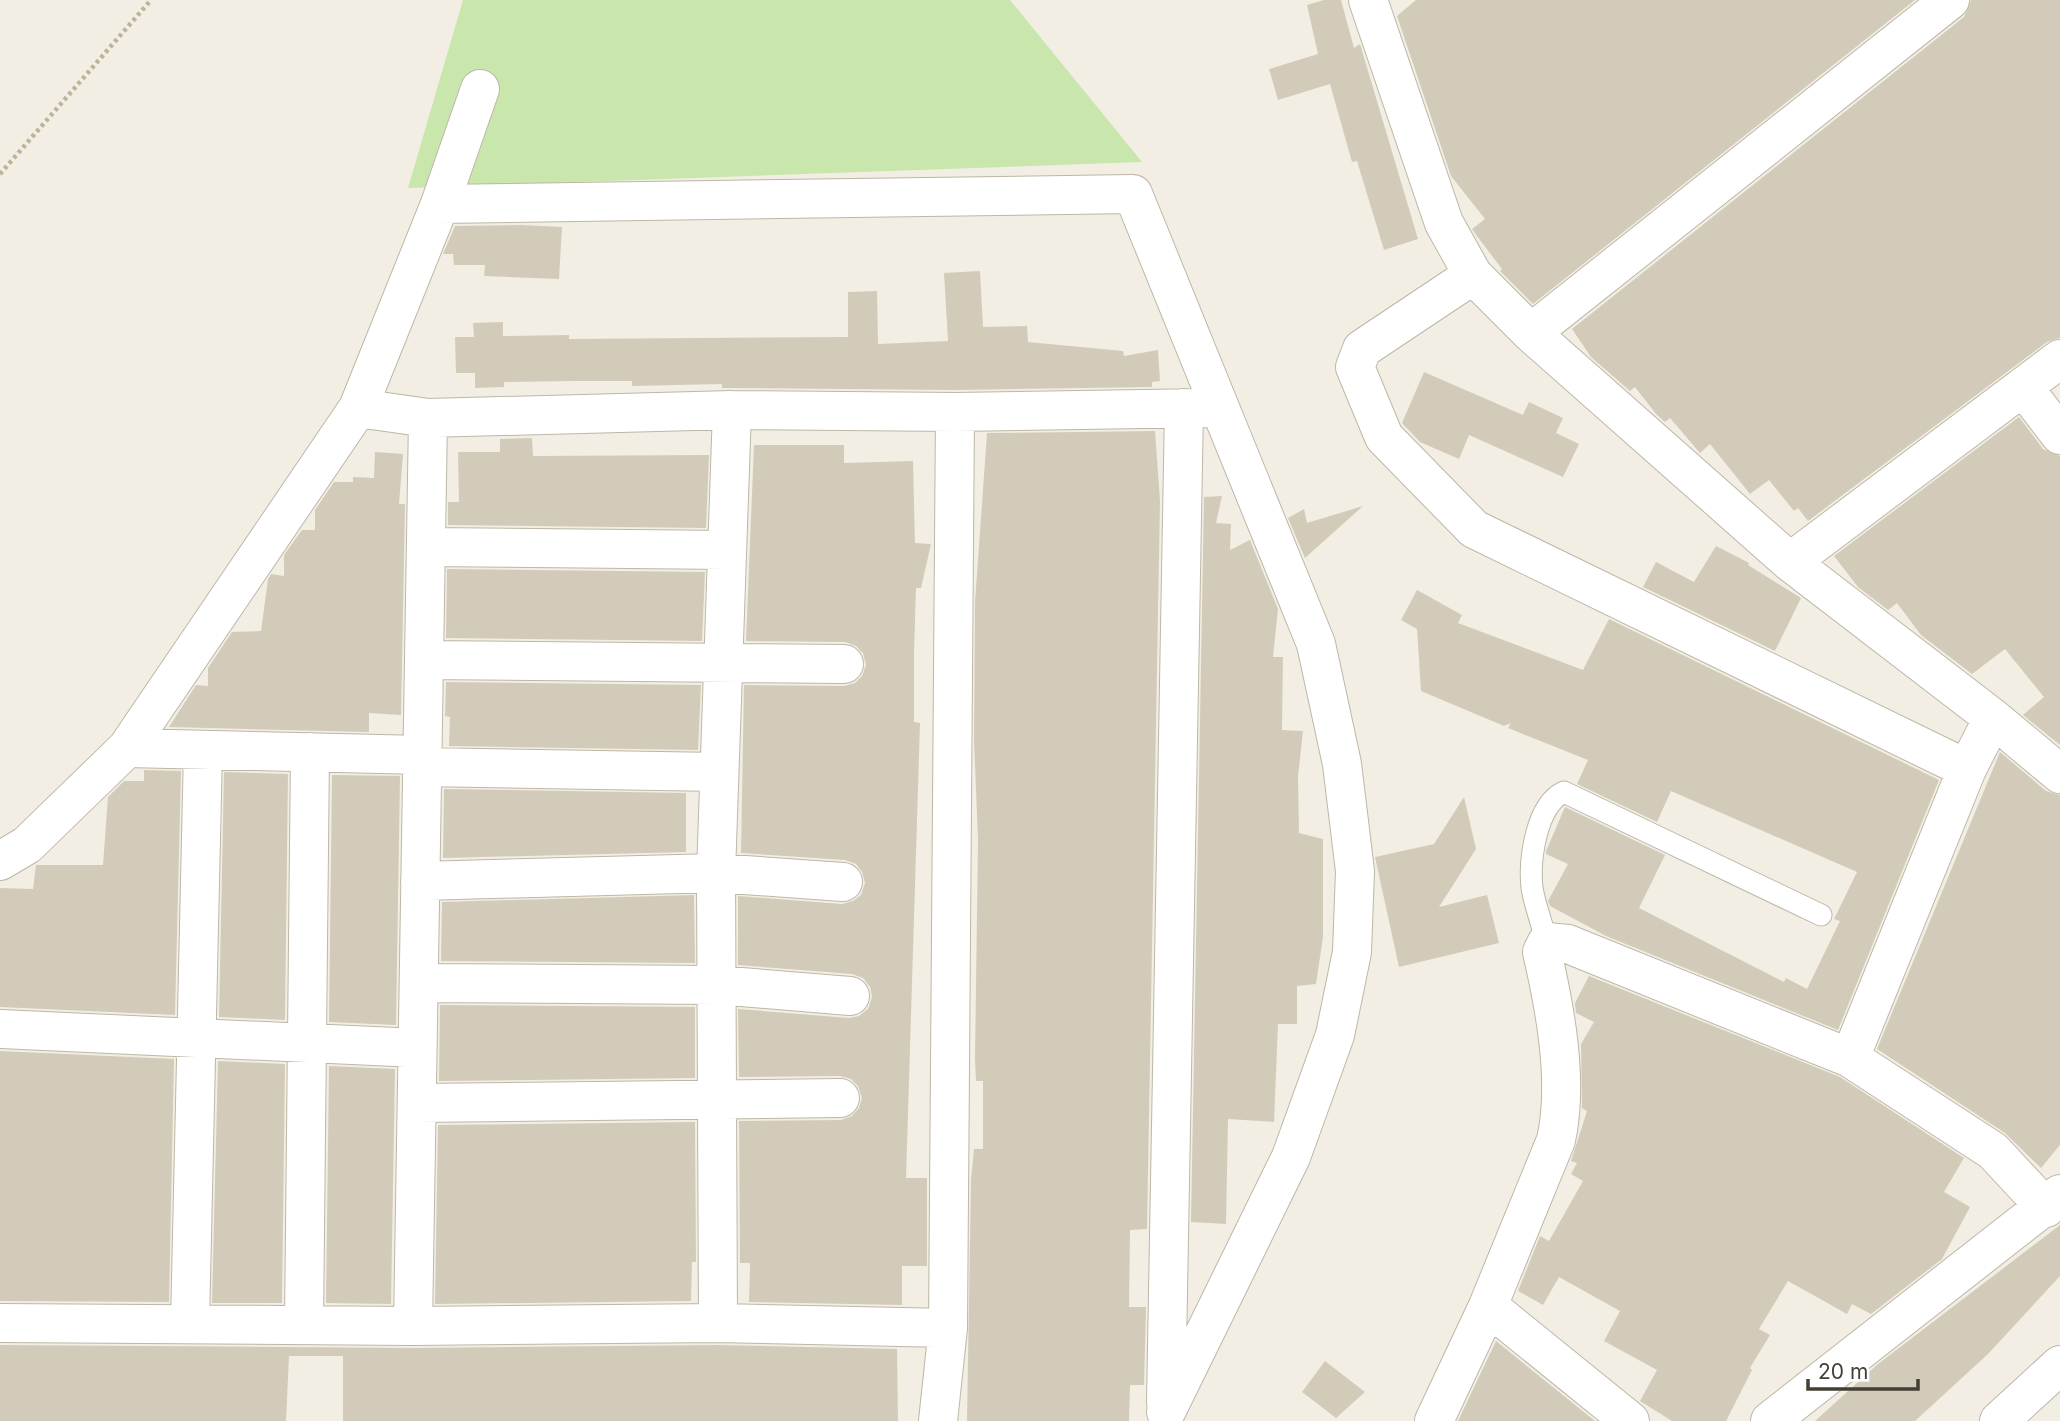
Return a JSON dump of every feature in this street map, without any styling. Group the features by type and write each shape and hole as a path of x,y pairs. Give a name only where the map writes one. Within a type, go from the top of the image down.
{"street":[{"path":"1531,333 1950,0"},
{"path":"1376,5 1444,223 1474,275 1531,333 1790,562 1993,718 2060,774"},
{"path":"0,861 27,845 127,748 358,408 440,204 480,89"},
{"path":"440,204 1133,194 1202,408 1316,644 1342,764 1355,871 1352,952 1335,1035 1291,1157 1165,1417"},
{"path":"1474,275 1362,349 1355,367 1384,437 1426,482 1474,529 1967,769"},
{"path":"1790,562 2060,359"},
{"path":"2024,388 2060,435"},
{"path":"358,408 428,418 732,410 955,412 1202,408"},
{"path":"1165,1417 1202,408"},
{"path":"718,1322 716,873 732,410"},
{"path":"939,1421 948,1328 955,412"},
{"path":"413,1326 428,418"},
{"path":"426,547 727,550"},
{"path":"424,660 844,664"},
{"path":"1850,1058 1967,769 1993,718"},
{"path":"127,748 310,752 422,761 719,772"},
{"path":"190,1324 203,750"},
{"path":"304,1325 310,752"},
{"path":"420,881 716,873 843,882"},
{"path":"1434,1421 1488,1306 1556,1140 1560,1124 1558,1026 1542,952 1547,942 1568,944 1850,1058 1993,1151 2053,1201 1770,1421"},
{"path":"419,983 717,985 850,996"},
{"path":"0,1029 417,1048"},
{"path":"417,1103 840,1098"},
{"path":"1488,1306 1630,1421"},
{"path":"0,1323 413,1326 718,1322 948,1328"},
{"path":"1999,1421 2060,1365"}],"lane":[{"path":"1547,942 1532,889 1531,861 1545,813 1558,795 1564,792 1821,915"}],"path":[{"path":"0,174 151,0"}],"green space":[{"path":"463,0 1010,0 1142,162 408,188"}],"building":[{"path":"1324,0 1341,0 1354,48 1360,44 1418,239 1384,250 1357,161 1352,162 1330,84 1278,100 1269,69 1318,54 1307,5"},
{"path":"1416,0 1915,0 1533,304 1500,271 1502,269 1472,229 1485,219 1451,176 1397,16"},
{"path":"1971,0 2060,0 2060,338 2047,342 1808,521 1798,508 1794,511 1769,480 1750,494 1710,444 1700,453 1670,418 1665,422 1656,414 1635,387 1630,391 1591,357 1572,329 1964,17"},
{"path":"455,226 562,227 559,279 484,276 485,265 454,265 453,254 443,254"},
{"path":"980,271 983,327 1027,326 1028,342 1123,351 1124,356 1158,350 1160,381 1152,382 1152,387 955,390 722,388 722,384 632,386 632,381 504,382 504,387 475,388 475,373 456,373 455,337 474,337 473,323 503,322 503,336 569,335 569,339 848,337 848,292 877,291 878,344 948,341 944,273"},
{"path":"1424,372 1523,415 1529,402 1563,418 1556,433 1579,444 1563,477 1469,435 1459,459 1420,442 1402,423"},
{"path":"2019,417 2043,449 2060,456 2060,745 2023,715 2044,697 2005,649 1972,674 1921,635 1897,603 1888,610 1858,587 1834,556"},
{"path":"1155,431 1160,501 1147,1229 1130,1230 1129,1307 1146,1307 1144,1385 1130,1385 1129,1421 967,1421 971,1180 974,1149 983,1149 983,1081 976,1081 975,1059 978,840 974,740 975,602 987,433"},
{"path":"532,438 533,456 709,455 706,528 448,525 448,502 459,502 458,452 500,452 500,439"},
{"path":"754,445 844,445 844,463 913,461 915,543 931,544 921,588 916,588 914,722 920,723 906,1178 927,1178 927,1266 902,1266 902,1305 749,1302 750,1263 740,1263 739,1121 841,1120 852,1116 859,1108 862,1098 858,1086 851,1079 840,1076 739,1077 738,1009 849,1018 859,1016 868,1009 872,997 870,987 863,978 852,974 738,965 738,896 842,904 861,895 865,883 856,864 845,860 741,853 744,685 844,686 855,683 862,676 866,665 863,653 856,646 845,642 746,641"},
{"path":"375,452 403,454 399,504 405,504 401,715 369,713 369,732 169,727 196,685 208,686 208,668 232,632 261,631 271,574 284,576 284,555 302,530 315,530 315,510 334,482 353,482 353,477 374,478"},
{"path":"1222,496 1216,523 1231,524 1230,550 1250,540 1278,609 1273,657 1283,657 1282,730 1303,731 1298,776 1299,833 1323,839 1323,937 1316,984 1297,986 1297,1024 1278,1024 1274,1122 1228,1119 1226,1224 1191,1222 1204,497"},
{"path":"1363,506 1305,558 1288,518 1304,509 1307,523"},
{"path":"1716,546 1749,563 1748,565 1801,598 1775,651 1643,587 1656,562 1694,582"},
{"path":"447,569 705,572 702,641 446,638"},
{"path":"1417,590 1462,615 1458,623 1583,670 1609,619 1939,780 1838,1030 1606,936 1550,906 1548,901 1568,864 1546,854 1546,851 1565,807 1665,855 1639,908 1784,982 1786,978 1807,989 1840,921 1834,919 1857,872 1671,791 1657,822 1577,784 1588,760 1508,728 1511,723 1504,726 1421,691 1417,629 1401,620"},
{"path":"446,682 701,685 698,750 449,746 450,717 445,716"},
{"path":"2000,752 2046,791 2060,795 2060,1145 2041,1168 2005,1133 1877,1049"},
{"path":"144,770 181,771 175,1015 0,1007 0,888 33,889 36,865 103,865 108,797 124,781 144,781"},
{"path":"224,772 288,774 285,1020 219,1017"},
{"path":"332,775 400,776 396,1025 329,1022"},
{"path":"444,789 686,793 686,852 443,858"},
{"path":"1464,797 1476,849 1439,907 1487,895 1499,943 1399,967 1375,857 1434,844"},
{"path":"694,895 695,963 441,961 442,902"},
{"path":"1589,976 1840,1077 1964,1158 1944,1192 1970,1207 1942,1259 1871,1314 1852,1304 1847,1314 1788,1281 1759,1329 1770,1335 1750,1368 1752,1370 1726,1421 1672,1421 1640,1401 1657,1370 1604,1341 1620,1311 1559,1277 1543,1305 1518,1291 1540,1236 1549,1241 1583,1181 1571,1174 1577,1163 1571,1161 1587,1111 1582,1108 1581,1044 1594,1022 1576,1013 1575,1003"},
{"path":"440,1005 695,1007 695,1078 439,1081"},
{"path":"0,1051 174,1059 169,1302 0,1301"},
{"path":"218,1061 285,1064 282,1303 212,1303"},
{"path":"329,1066 395,1069 391,1304 326,1303"},
{"path":"695,1122 696,1262 692,1262 691,1301 435,1304 438,1125"},
{"path":"2060,1225 2060,1276 1988,1354 1915,1421 1815,1421 1878,1364"},
{"path":"1496,1341 1595,1421 1458,1421"},
{"path":"0,1345 413,1348 718,1345 897,1349 898,1421 343,1421 343,1356 289,1356 286,1421 0,1421"},
{"path":"1325,1361 1365,1392 1336,1418 1302,1392"}]}
